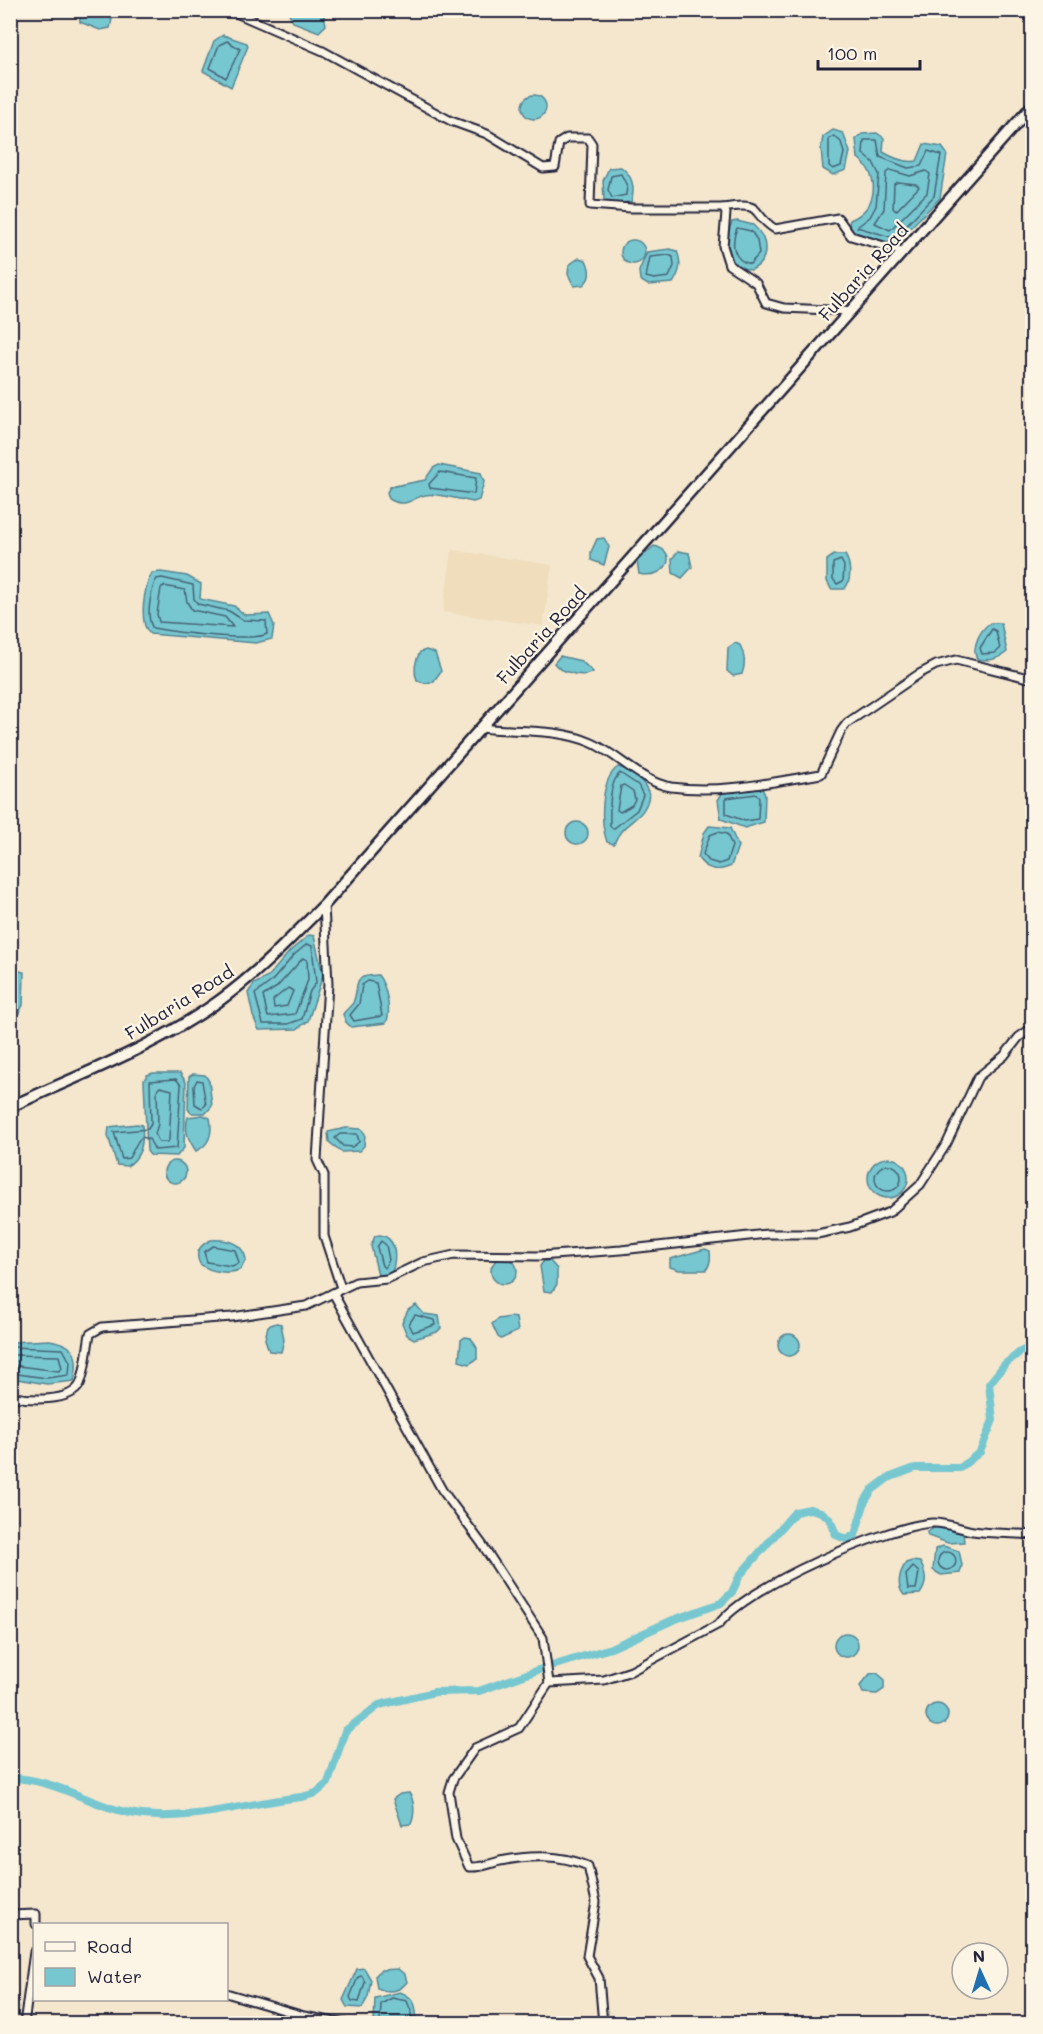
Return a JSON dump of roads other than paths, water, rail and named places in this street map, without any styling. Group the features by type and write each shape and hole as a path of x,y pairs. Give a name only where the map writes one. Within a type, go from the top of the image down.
{"main road":[{"name":"Fulbaria Road","path":"10,1107 124,1056 218,1002 275,954 324,905 1032,106"}],"street":[{"path":"229,10 324,51 451,121 487,134 543,168 555,167 559,143 567,138 588,138 592,144 590,205 630,208 723,208 742,205 757,209 769,226 775,229 838,218 852,236 904,252"},
{"path":"723,208 726,213 723,246 729,265 756,283 766,303 784,308 851,311"},
{"path":"480,728 575,736 607,751 652,780 669,786 705,790 821,774 847,723 936,665 956,660 1032,679"},
{"path":"324,905 328,984 317,1160 324,1175 324,1236 341,1288"},
{"path":"10,1396 30,1400 69,1395 80,1385 90,1334 102,1327 232,1317 306,1306 356,1282 387,1279 423,1262 454,1255 539,1256 700,1243 768,1234 817,1234 850,1227 890,1212 920,1185 947,1143 978,1077 1032,1028"},
{"path":"333,1293 442,1490 482,1544 543,1638 549,1683 519,1728 475,1748 459,1768 449,1792 456,1839 469,1867 482,1868 526,1856 557,1857 588,1866 596,1902 587,1956 599,1978 603,2024"},
{"path":"549,1683 604,1680 631,1671 719,1624 728,1613 771,1584 880,1536 933,1522 973,1531 1032,1535"},
{"path":"10,1916 36,1914 36,1923"},
{"path":"24,2024 33,1978"},
{"path":"228,1994 304,2016 345,2024"}],"water":[{"path":"95,10 112,19 110,28 100,30 80,22 79,11"},
{"path":"288,11 323,11 326,25 319,32 293,22"},
{"path":"223,35 247,43 248,46 231,87 203,71 214,41"},
{"path":"534,95 542,99 546,107 542,115 534,119 526,115 522,107 526,99"},
{"path":"833,130 843,133 850,152 846,170 833,175 823,169 821,148 823,137"},
{"path":"877,133 884,138 883,152 900,160 917,161 924,144 942,147 947,154 940,198 894,244 856,235 850,232 848,227 850,220 866,208 873,192 870,174 858,158 856,139 862,134"},
{"path":"621,167 628,174 632,183 631,202 611,204 604,200 603,181 609,168"},
{"path":"732,222 753,225 764,243 762,261 751,270 736,264 727,245"},
{"path":"633,240 642,243 645,252 642,261 633,264 624,261 621,252 624,243"},
{"path":"670,249 677,251 680,264 673,283 648,285 640,280 639,271 647,252"},
{"path":"579,258 586,260 589,276 583,285 574,286 568,274 569,265"},
{"path":"439,465 481,473 484,482 479,500 473,502 429,494 405,503 389,499 387,492 390,487 425,480 433,468"},
{"path":"604,538 609,547 604,565 591,560 591,552 597,539"},
{"path":"654,546 667,554 667,564 657,573 639,574 637,561"},
{"path":"678,551 689,553 692,567 682,578 673,573 672,559"},
{"path":"834,555 845,555 848,563 850,573 844,589 831,589 827,581 827,560"},
{"path":"152,573 187,576 201,584 200,599 234,606 245,615 269,614 274,625 272,639 256,643 150,634 144,622 145,596"},
{"path":"990,623 1001,623 1007,652 993,659 977,659 976,644 983,630"},
{"path":"735,643 740,645 744,663 742,674 733,676 727,671 728,648"},
{"path":"426,650 435,653 441,671 433,682 424,683 417,680 415,669 420,652"},
{"path":"560,656 581,661 593,672 584,675 567,672 554,663"},
{"path":"618,767 637,776 649,794 643,810 622,830 614,844 607,842 603,824 603,802 608,781"},
{"path":"762,788 765,795 764,822 745,828 721,819 718,800 723,792"},
{"path":"577,822 585,825 588,833 585,841 577,844 569,841 566,833 569,825"},
{"path":"709,826 730,828 738,846 731,866 713,869 698,858 704,833"},
{"path":"309,935 314,936 323,975 308,1021 297,1029 259,1030 248,993 254,984 268,977 290,951"},
{"path":"11,969 24,972 23,1005 19,1013 11,1013"},
{"path":"378,975 387,998 386,1023 351,1027 343,1014 353,1003 359,979"},
{"path":"180,1073 186,1082 184,1148 177,1156 150,1155 147,1151 144,1080 147,1075"},
{"path":"193,1074 205,1075 209,1081 212,1106 206,1113 191,1113 188,1109 189,1077"},
{"path":"203,1115 210,1118 211,1133 205,1145 196,1151 186,1127 188,1117"},
{"path":"142,1125 143,1131 139,1153 127,1166 117,1165 108,1136 109,1127"},
{"path":"346,1128 361,1129 365,1134 364,1146 359,1151 342,1152 329,1142 328,1132"},
{"path":"888,1158 902,1164 908,1178 902,1192 888,1198 874,1192 868,1178 874,1164"},
{"path":"175,1161 183,1164 186,1172 183,1180 175,1183 167,1180 164,1172 167,1164"},
{"path":"380,1235 390,1240 395,1256 392,1273 383,1277 378,1275 371,1246 375,1236"},
{"path":"211,1240 223,1240 237,1245 246,1259 241,1269 220,1272 200,1264 199,1249"},
{"path":"705,1249 710,1251 710,1263 706,1270 679,1270 670,1267 670,1259"},
{"path":"504,1258 513,1262 517,1271 513,1280 504,1284 495,1280 491,1271 495,1262"},
{"path":"544,1261 550,1261 557,1269 557,1284 552,1292 544,1291 540,1266"},
{"path":"416,1305 424,1314 439,1316 441,1328 437,1332 414,1339 407,1335 402,1323 408,1310"},
{"path":"516,1318 518,1331 501,1339 492,1324 498,1319"},
{"path":"281,1324 284,1340 281,1352 269,1351 265,1339 268,1326"},
{"path":"789,1334 797,1337 800,1345 797,1353 789,1356 781,1353 778,1345 781,1337"},
{"path":"465,1337 471,1338 477,1348 477,1359 469,1364 459,1361 461,1340"},
{"path":"49,1340 65,1344 73,1352 76,1358 74,1381 47,1384 11,1378 11,1342"},
{"path":"935,1527 963,1533 964,1542 948,1543 928,1536 927,1532"},
{"path":"943,1546 959,1551 962,1565 960,1573 941,1575 933,1570 935,1549"},
{"path":"920,1562 922,1566 925,1574 924,1586 920,1594 904,1595 899,1584 900,1575 906,1563"},
{"path":"846,1633 854,1637 858,1645 854,1653 846,1657 838,1653 834,1645 838,1637"},
{"path":"877,1673 884,1679 884,1689 877,1694 863,1693 860,1686 870,1674"},
{"path":"937,1704 945,1707 948,1715 945,1723 937,1726 929,1723 926,1715 929,1707"},
{"path":"409,1793 414,1808 413,1816 411,1824 402,1825 393,1799 400,1794"},
{"path":"364,1968 371,1980 368,1997 362,2008 347,2007 343,2000 357,1969"},
{"path":"398,1969 405,1975 407,1982 404,1985 393,1991 377,1988 375,1976 381,1970"},
{"path":"400,1992 412,2000 416,2023 374,2023 375,1998"}],"waterway":[{"path":"555,1665 611,1648 673,1620 721,1603 732,1592 740,1575 795,1512 810,1509 821,1512 830,1519 836,1535 846,1539 855,1535 865,1501 872,1490 888,1478 915,1468 960,1468 980,1452 993,1420 989,1384 1005,1364 1032,1346"},
{"path":"10,1778 44,1783 109,1807 142,1815 202,1813 302,1797 316,1793 328,1783 345,1731 379,1705 435,1692 479,1691 541,1669"}]}
